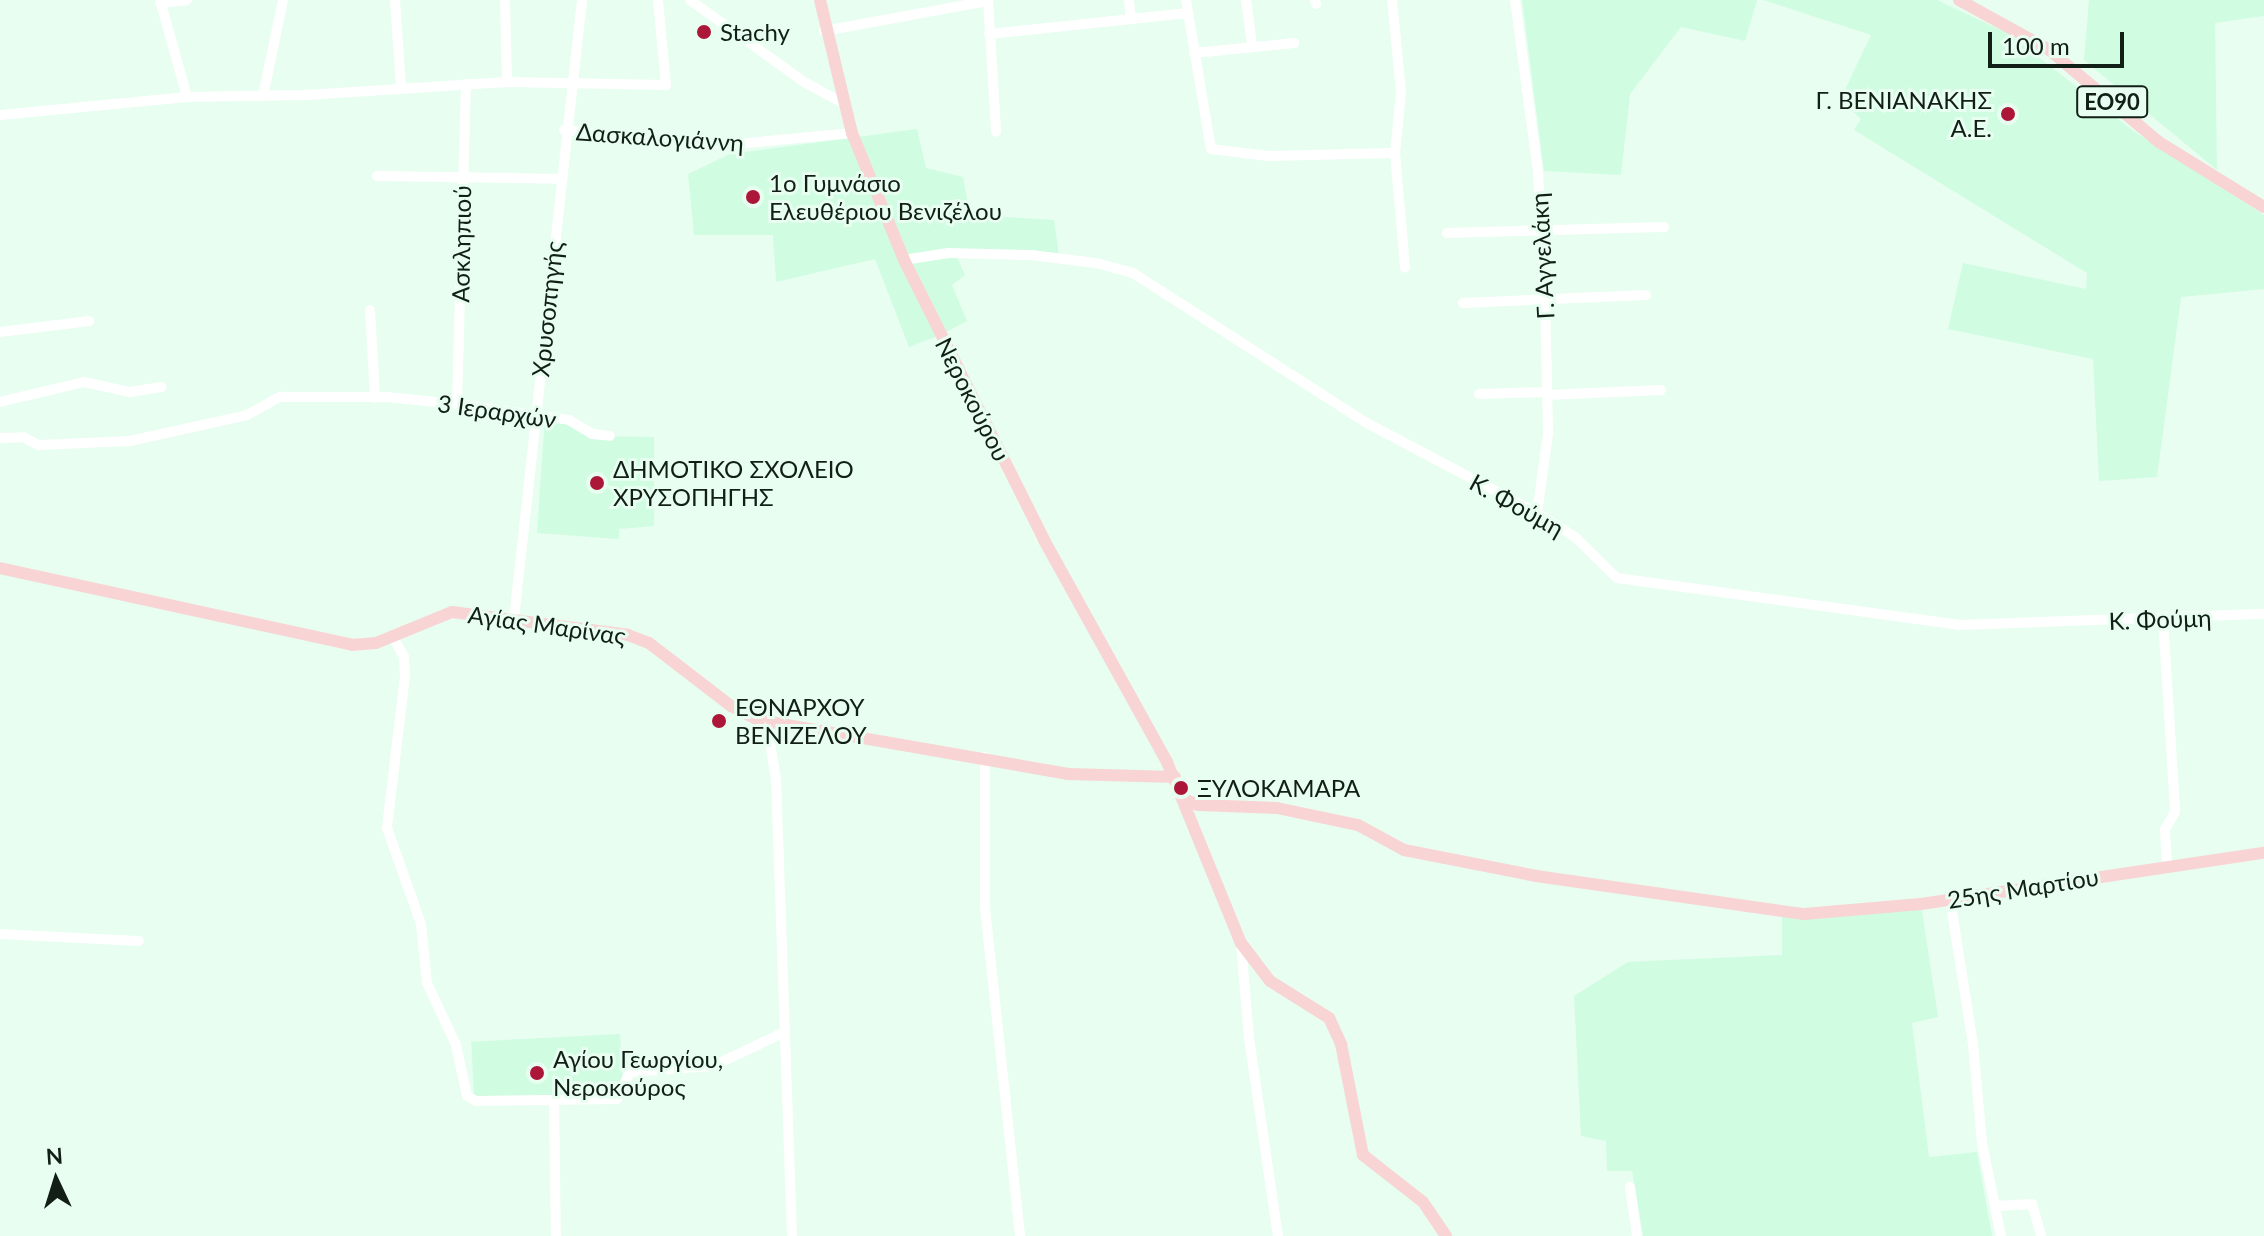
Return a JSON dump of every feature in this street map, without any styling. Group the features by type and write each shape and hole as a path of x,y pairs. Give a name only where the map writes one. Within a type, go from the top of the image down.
{"main road":[{"name":"Νεροκούρου","path":"820,0 824,31 852,133 904,260 1044,540 1175,777 1241,943 1270,981 1329,1018 1341,1044 1354,1130 1363,1155 1423,1202 1446,1236"},
{"name":"ΕΟ90","path":"1959,0 2048,49 2159,142 2264,207"},
{"name":"Αγίας Μαρίνας","path":"0,568 340,643 365,645 443,613 514,619 638,639 759,720 985,757 1068,774 1175,777"},
{"name":"25ης Μαρτίου","path":"1184,799 1198,805 1277,808 1358,825 1395,848 1521,873 1782,913 1876,910 2264,853"}],"street":[{"path":"187,0 160,1 187,97"},
{"path":"263,96 283,0"},
{"path":"395,0 401,89"},
{"path":"505,0 507,82"},
{"name":"Χρυσοπηγής","path":"514,619 564,130 582,0"},
{"path":"0,115 187,97 263,96 507,82 571,86 666,85 658,0"},
{"path":"690,0 705,6 804,82 843,103"},
{"path":"824,31 942,5 988,0 996,132"},
{"path":"1129,0 1131,19"},
{"path":"1186,0 1211,149 1269,156 1395,153"},
{"path":"1246,0 1252,45"},
{"path":"1392,0 1401,92 1395,153 1405,268"},
{"name":"Γ. Αγγελάκη","path":"1515,0 1542,231 1545,297 1547,394 1537,513"},
{"path":"989,34 1188,13"},
{"path":"1194,53 1295,43"},
{"name":"Ασκληπιού","path":"457,404 466,84"},
{"name":"Δασκαλογιάννη","path":"564,130 726,145 852,133"},
{"path":"377,176 560,179"},
{"path":"1447,233 1664,227"},
{"name":"Κ. Φούμη","path":"904,260 948,253 1031,255 1096,263 1133,273 1365,422 1537,513 1575,537 1617,578 1959,625 2264,614"},
{"path":"1463,303 1545,297 1646,295"},
{"path":"370,310 377,398"},
{"path":"0,332 89,321"},
{"path":"0,402 84,382 130,392 162,387"},
{"path":"1479,394 1661,390"},
{"name":"3 Ιεραρχών","path":"0,438 23,437 39,445 118,443 247,415 280,397 377,398 457,404 569,420 592,434 610,436"},
{"path":"2163,619 2175,812 2165,829 2167,867"},
{"path":"392,636 406,667 387,828 418,913 427,983 456,1045 464,1090 476,1101 617,1099 630,1072 713,1066 785,1032"},
{"path":"759,720 775,769 792,1236"},
{"path":"985,757 985,908 1020,1236"},
{"path":"1950,899 2001,1236"},
{"path":"0,934 139,941"},
{"path":"1241,943 1249,1038 1278,1236"},
{"path":"554,1100 556,1236"},
{"path":"1630,1187 1637,1236"},
{"path":"1995,1206 2032,1204 2041,1236"}],"shaded area":[{"path":"1522,0 1757,0 1745,41 1681,27 1630,94 1621,175 1544,171"},
{"path":"1763,0 1937,0 2009,34 2132,130 2264,215 2264,289 2181,297 2157,477 2099,481 2093,359 1948,329 1963,263 2086,289 2087,273 1854,130 1861,119 1840,100 1871,35"},
{"path":"2089,0 2264,0 2264,16 2215,23 2217,170 2084,60"},
{"path":"917,129 926,168 963,177 970,215 1054,220 1059,256 955,253 965,275 952,285 967,321 938,336 909,347 875,259 776,282 773,235 694,235 688,174 730,154"},
{"name":"ΔΗΜΟΤΙΚΟ ΣΧΟΛΕΙΟ ΧΡΥΣΟΠΗΓΗΣ","path":"545,417 575,423 596,436 654,437 654,526 619,529 619,539 537,533"},
{"path":"1921,904 1938,1017 1912,1023 1929,1157 1977,1152 1992,1236 1643,1236 1632,1171 1607,1171 1606,1141 1581,1136 1574,996 1628,962 1782,955 1782,913"},
{"path":"620,1034 623,1095 474,1103 471,1042"}],"place":[{"name":"Stachy","path":"704,32"},
{"name":"Γ. ΒΕΝΙΑΝΑΚΗΣ A.E.","path":"2008,114"},
{"name":"1ο Γυμνάσιο Ελευθέριου Βενιζέλου","path":"753,197"},
{"name":"ΔΗΜΟΤΙΚΟ ΣΧΟΛΕΙΟ ΧΡΥΣΟΠΗΓΗΣ","path":"597,483"},
{"name":"ΕΘΝΑΡΧΟΥ ΒΕΝΙΖΕΛΟΥ","path":"719,721"},
{"name":"ΞΥΛΟΚΑΜΑΡΑ","path":"1181,788"},
{"name":"Αγίου Γεωργίου, Νεροκούρος","path":"537,1073"}]}
